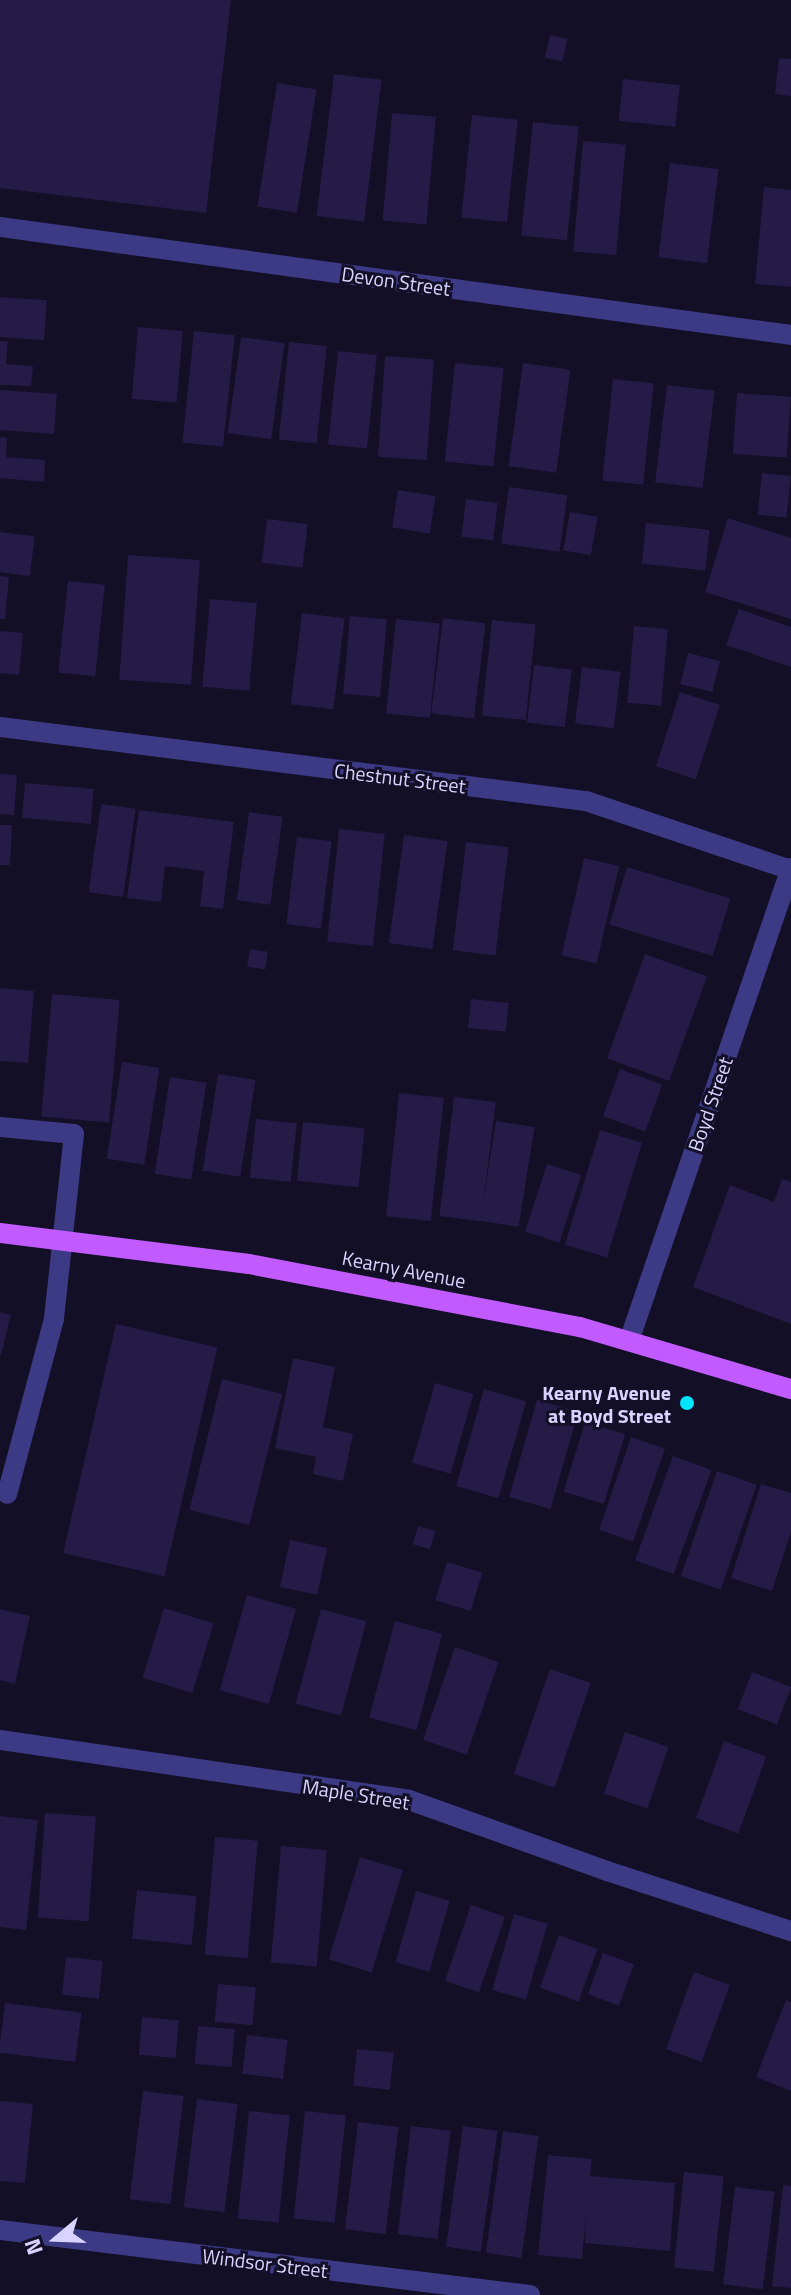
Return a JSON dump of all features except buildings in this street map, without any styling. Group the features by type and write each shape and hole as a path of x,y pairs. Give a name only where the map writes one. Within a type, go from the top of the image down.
{"main road":[{"name":"Kearny Avenue","path":"0,1233 249,1264 580,1327 791,1389"}],"street":[{"name":"Devon Street","path":"0,227 791,335"},
{"name":"Chestnut Street","path":"0,727 586,801 791,869"},
{"name":"Boyd Street","path":"629,1341 791,869"},
{"path":"0,1127 74,1134 54,1319 7,1494"},
{"name":"Maple Street","path":"0,1740 409,1800 607,1871 791,1931"},
{"name":"Windsor Street","path":"0,2230 530,2295"}],"place":[{"name":"Kearny Avenue at Boyd Street","path":"687,1403"}]}
